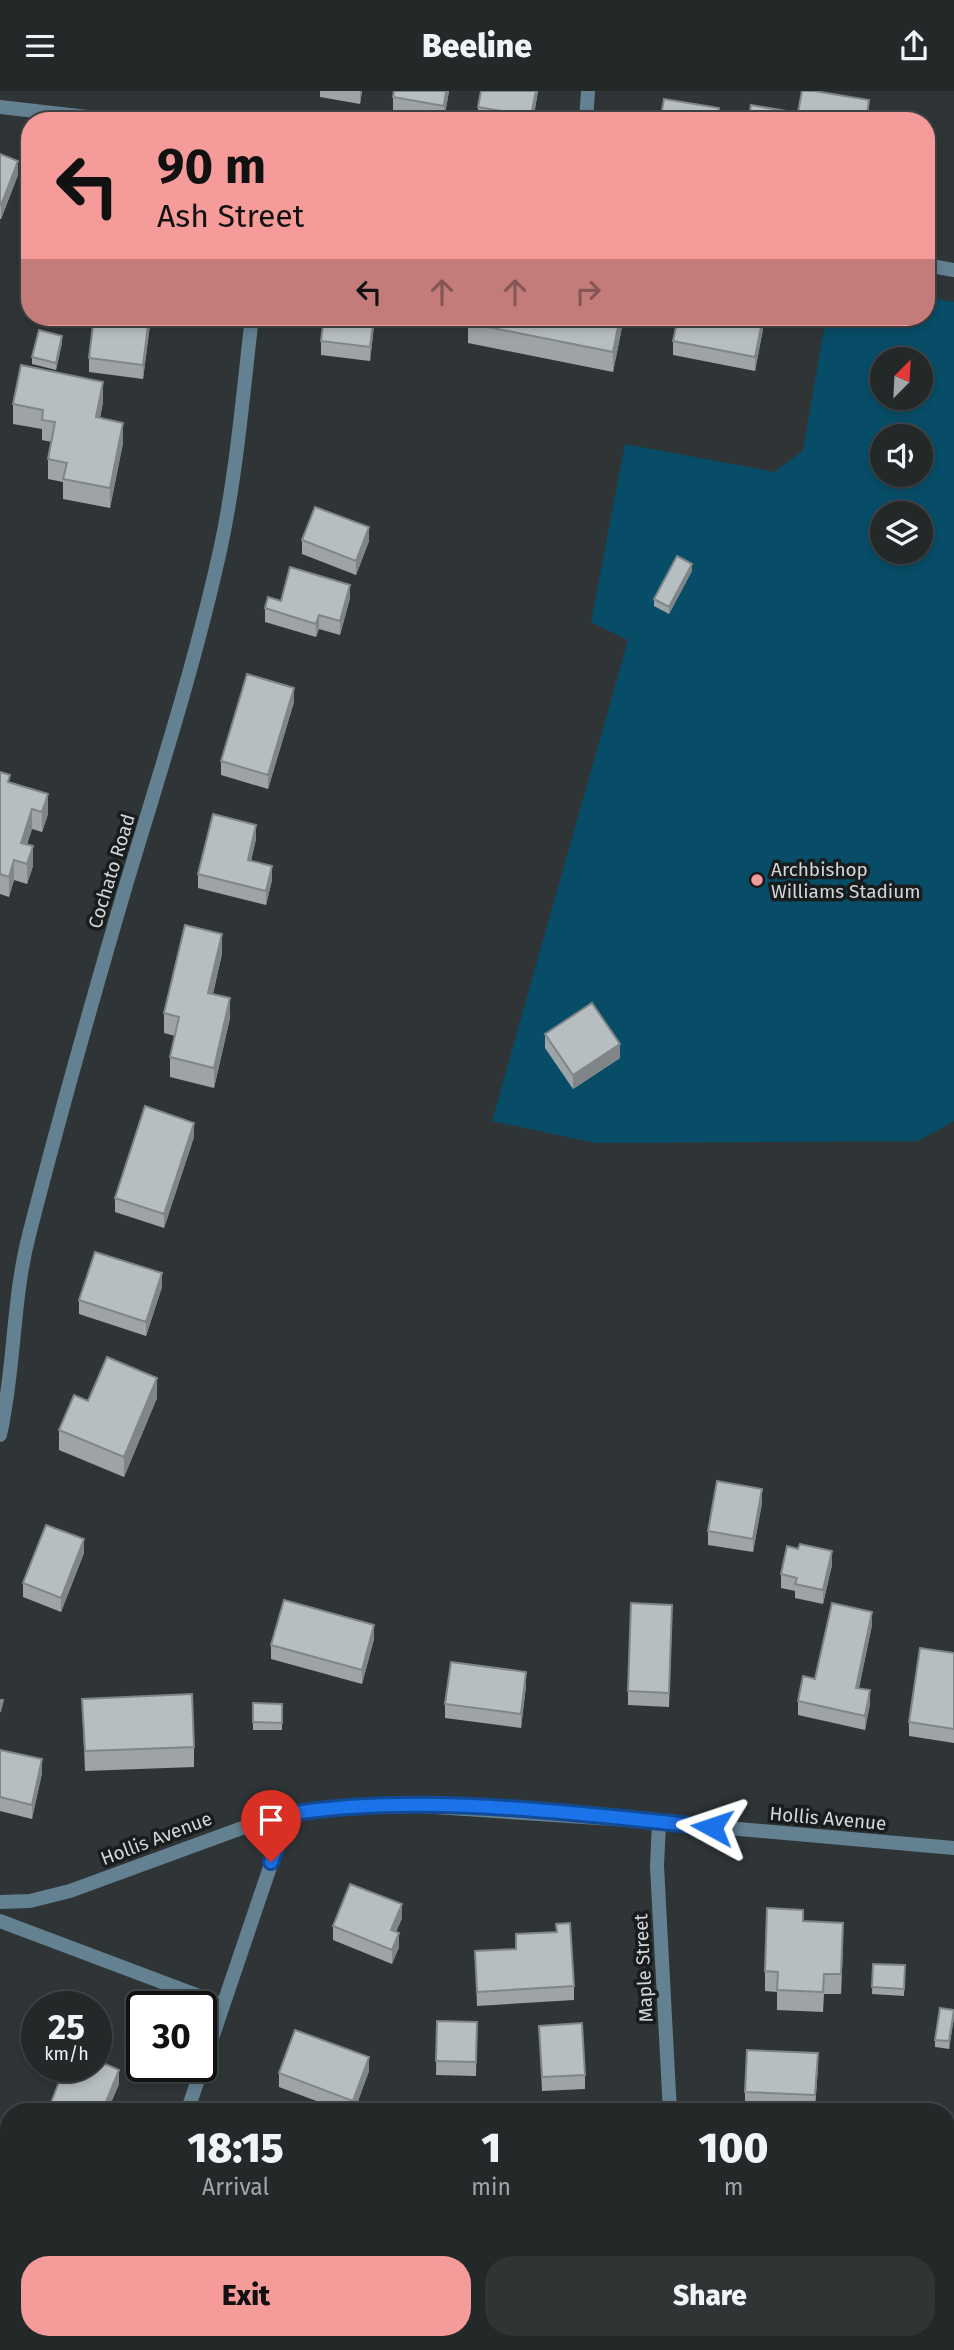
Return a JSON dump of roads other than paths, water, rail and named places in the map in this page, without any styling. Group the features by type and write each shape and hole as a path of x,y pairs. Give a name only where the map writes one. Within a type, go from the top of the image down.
{"street":[{"path":"587,112 588,91"},
{"path":"0,107 44,112"},
{"path":"935,267 954,271"},
{"name":"Cochato Road","path":"0,1435 7,1350 29,1237 106,953 178,714 208,603 234,471 251,326"},
{"name":"Hollis Avenue","path":"0,1902 30,1901 70,1891 238,1828 288,1814 335,1808 420,1804 659,1822 954,1849"},
{"path":"190,2103 288,1814"},
{"name":"Maple Street","path":"659,1822 657,1866 670,2103"},
{"path":"0,1921 223,2005"}],"place":[{"name":"Archbishop Williams Stadium","path":"757,880"}]}
